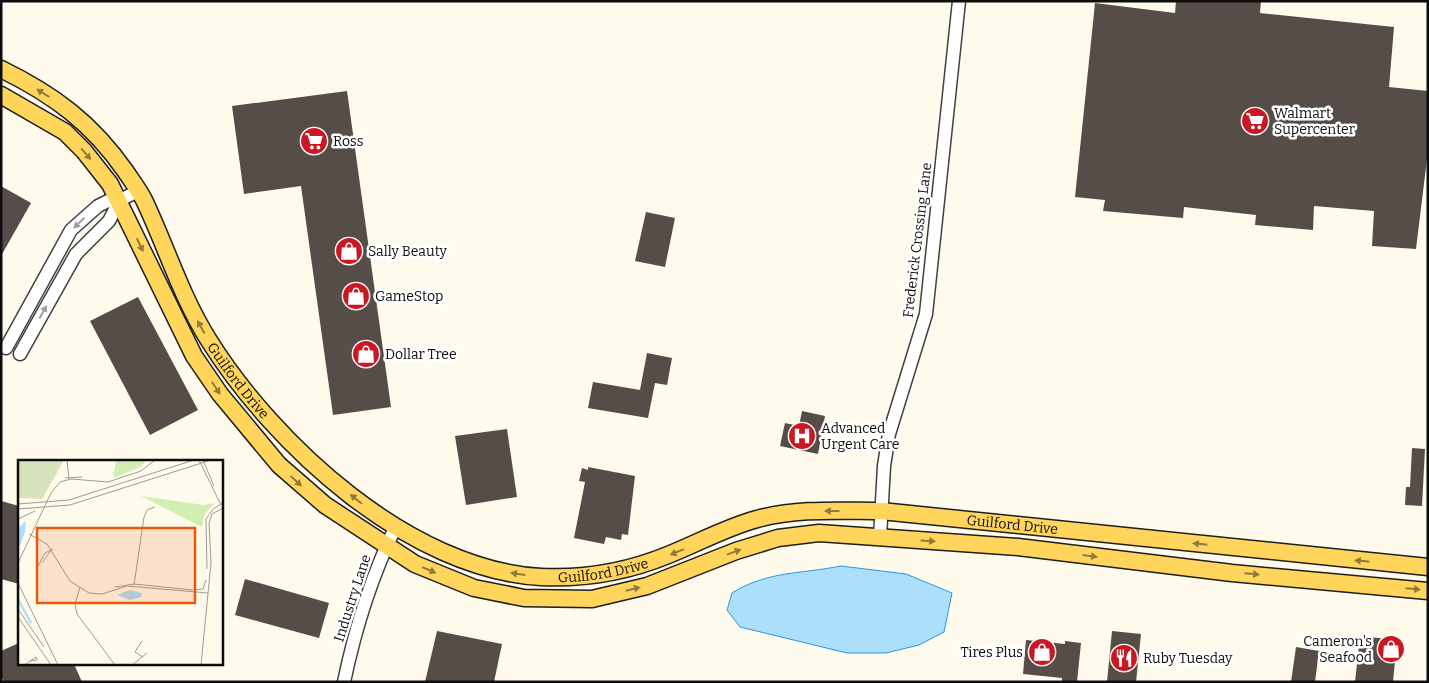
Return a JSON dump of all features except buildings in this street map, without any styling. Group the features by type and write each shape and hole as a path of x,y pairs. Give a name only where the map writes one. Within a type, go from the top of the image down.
{"main road":[{"name":"Guilford Drive","path":"1,69 21,79 82,119 116,158 138,190 189,304 208,339 256,404 312,463 379,517 437,550 470,563 516,574 572,577 625,569 665,557 736,526 765,517 814,511 881,511 1428,567"},
{"name":"Guilford Drive","path":"1,95 65,132 84,151 110,184 120,200 194,356 220,394 254,437 298,483 325,505 415,564 474,588 524,598 592,599 647,586 736,551 796,534 880,537 1018,547 1232,572 1428,591"}],"street":[{"name":"Frederick Crossing Lane","path":"880,537 884,466 890,434 926,314 959,1"},
{"path":"6,348 71,230 98,206 108,201 120,200 138,190"},
{"path":"20,354 76,254 109,220 120,200"},
{"name":"Industry Lane","path":"344,682 350,653 387,545 396,526"}],"water":[{"path":"841,566 906,574 952,593 944,632 919,645 886,653 847,653 740,627 727,610 732,593 745,586 785,574"}],"place":[{"name":"Walmart Supercenter","path":"1255,121"},
{"name":"Ross","path":"314,141"},
{"name":"Sally Beauty","path":"349,251"},
{"name":"GameStop","path":"356,296"},
{"name":"Dollar Tree","path":"366,354"},
{"name":"Advanced Urgent Care","path":"802,436"},
{"name":"Cameron's Seafood","path":"1391,649"},
{"name":"Tires Plus","path":"1042,652"},
{"name":"Ruby Tuesday","path":"1124,658"}]}
